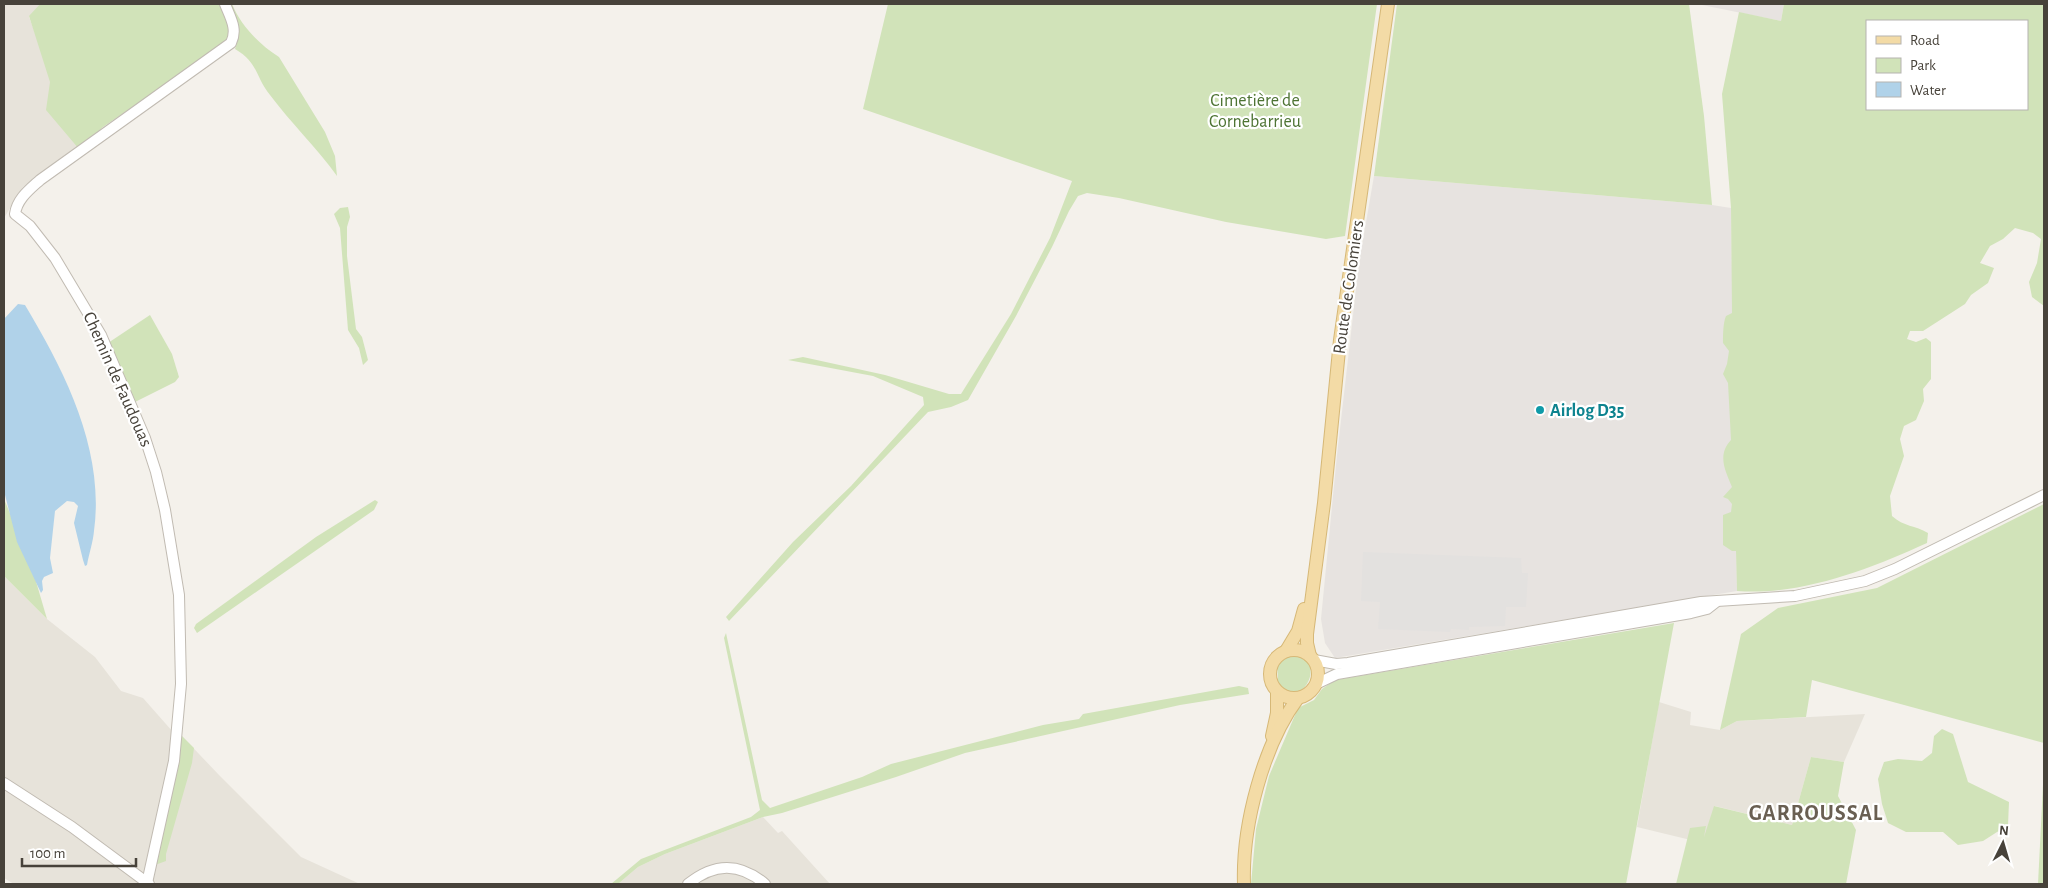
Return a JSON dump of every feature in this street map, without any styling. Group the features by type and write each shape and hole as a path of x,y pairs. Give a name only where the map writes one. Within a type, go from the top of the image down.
{"main road":[{"name":"Route de Colomiers","path":"1312,658 1307,643 1307,634 1316,571 1340,340 1388,4"},
{"name":"Route de Colomiers","path":"1286,651 1298,631 1316,571"},
{"path":"1295,650 1303,652 1312,658 1318,669 1316,684 1306,695 1298,698 1287,697 1277,692 1272,685 1270,669 1273,661 1286,651 1295,650"},
{"path":"1244,884 1248,831 1277,713 1277,692"},
{"path":"1268,755 1298,698"}],"street":[{"name":"Chemin de Faudouas","path":"148,884 174,761 181,684 179,595 167,519 146,438 101,335 55,258 30,226 15,214 16,205 40,180 230,43 234,31 233,23 225,4"},
{"path":"1312,658 1336,664 1348,663 1701,602 1804,595 1878,576 2044,495"},
{"path":"1316,684 1337,674 1706,610 1716,602"},
{"path":"4,783 72,827 148,884"},
{"path":"688,884 700,874 730,867 745,870 765,884"}],"shaded area":[{"path":"4,4 40,4 29,17 79,149 23,187 4,218"},
{"path":"1697,4 1784,4 1781,21"},
{"path":"1374,176 1731,208 1737,591 1335,658 1325,643 1321,619 1359,263"},
{"path":"1363,552 1521,558 1522,573 1528,573 1526,607 1506,607 1505,626 1469,627 1469,630 1451,629 1450,632 1378,629 1380,602 1361,601"},
{"path":"4,576 47,619 95,657 121,691 143,698 173,732 180,734 301,857 360,884 14,884 4,878"},
{"path":"1659,702 1691,712 1690,725 1720,730 1737,721 1865,714 1844,762 1811,757 1792,825 1715,806 1703,843 1637,827"},
{"path":"763,817 778,833 782,831 830,884 618,884 638,867 665,854"}],"green space":[{"path":"40,4 223,4 230,31 226,43 103,127 79,149 46,110 50,82 29,16"},
{"path":"227,4 232,4 240,20 251,34 279,57 325,132 335,156 337,176 270,95 253,65 243,54 235,49 238,37 237,31"},
{"name":"Cimetière de Cornebarrieu","path":"888,4 1377,4 1345,236 1326,239 1226,222 1119,198 1087,193 1078,196 1016,316 968,400 951,407 928,412 729,621 726,617 793,542 851,486 924,405 923,397 873,376 788,360 803,357 885,375 949,394 961,394 1011,314 1050,238 1072,181 863,109"},
{"path":"1397,4 1689,4 1704,116 1712,205 1374,176"},
{"path":"1784,4 2044,4 2044,306 2032,297 2029,282 2037,263 2041,239 2033,233 2015,228 2003,239 1990,246 1980,263 1994,268 1988,283 1971,295 1965,304 1923,331 1910,331 1907,339 1916,342 1926,338 1931,342 1931,379 1923,389 1924,401 1916,420 1904,426 1900,439 1904,456 1890,496 1892,516 1901,522 1928,533 1927,543 1835,579 1786,589 1761,591 1737,591 1736,551 1732,551 1723,545 1723,515 1731,512 1732,504 1723,497 1732,487 1723,457 1724,451 1731,440 1728,383 1723,374 1729,351 1723,343 1723,333 1726,316 1732,313 1731,208 1722,94 1739,12 1781,21"},
{"path":"348,207 350,217 347,227 347,256 356,329 362,337 368,360 363,365 359,348 348,330 340,228 334,214 340,208"},
{"path":"150,315 172,354 179,377 175,382 135,402 108,343"},
{"path":"4,499 30,561 47,619 4,576"},
{"path":"375,500 378,502 374,510 197,633 194,628 196,624 316,537"},
{"path":"2044,504 2044,743 1812,680 1806,717 1737,721 1720,730 1741,634 1778,608 1877,588"},
{"path":"1674,623 1626,884 1251,884 1256,829 1269,776 1298,708 1314,700 1322,689 1335,680"},
{"path":"726,633 762,800 770,808 862,777 891,764 1043,725 1079,719 1083,714 1239,686 1248,688 1249,694 1180,705 965,753 896,777 782,813 763,817 665,854 638,867 618,884 611,884 641,859 751,817 760,810 724,638"},
{"path":"1288,656 1301,657 1309,663 1311,672 1309,681 1304,688 1296,692 1287,691 1277,682 1277,666"},
{"path":"1942,729 1953,734 1968,782 2009,802 2008,825 1983,841 1958,845 1943,832 1906,832 1888,823 1882,804 1878,779 1884,762 1898,759 1922,761 1932,753 1934,736"},
{"path":"180,734 194,748 192,763 166,854 166,861 155,865"},
{"path":"1811,757 1844,762 1838,796 1856,830 1846,884 1676,884 1690,828 1706,826 1704,837 1714,806 1792,825"},
{"path":"2044,765 2044,884 2038,884"}],"water":[{"path":"18,304 25,305 40,331 79,413 88,442 96,501 93,539 87,565 85,566 74,523 78,506 74,502 67,501 55,511 50,558 53,573 44,577 41,593 17,542 4,491 4,319"}],"place":[{"name":"Airlog D35","path":"1540,410"}],"district":[{"name":"GARROUSSAL","path":"1816,812"}]}
